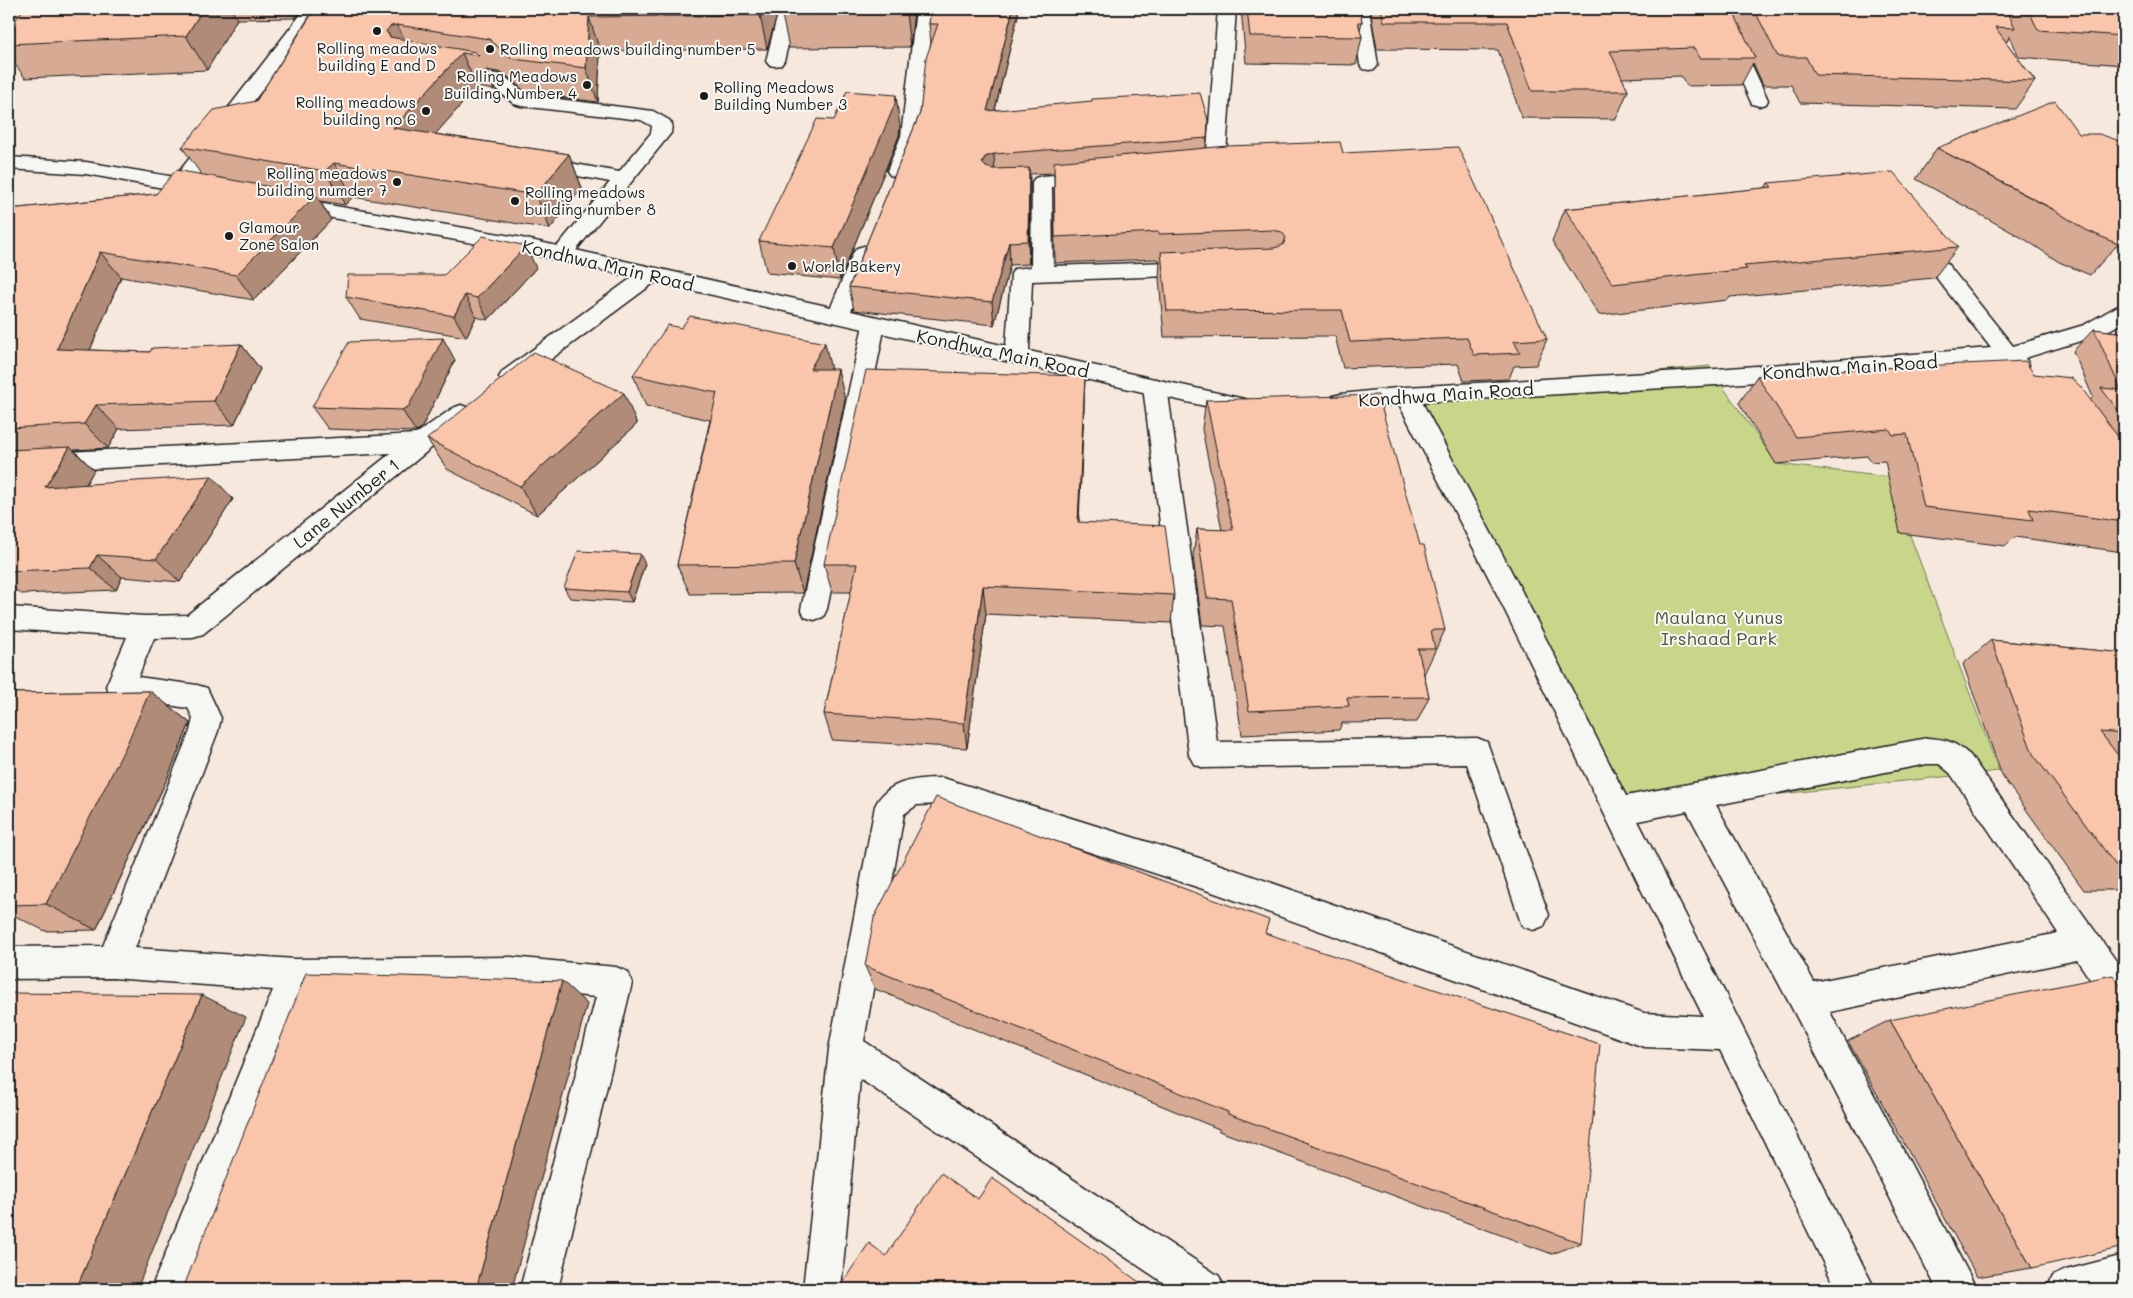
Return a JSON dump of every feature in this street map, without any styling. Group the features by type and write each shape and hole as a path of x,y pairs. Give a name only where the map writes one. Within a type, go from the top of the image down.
{"street":[{"path":"180,185 314,9"},
{"path":"775,61 788,9"},
{"path":"889,190 911,136 925,9"},
{"path":"1177,171 1215,168 1226,9"},
{"path":"1360,9 1369,65"},
{"path":"1717,9 1759,100"},
{"path":"432,68 496,79 520,100 646,115 662,124 661,133 562,254"},
{"path":"521,160 624,178"},
{"path":"9,163 86,168 219,192"},
{"path":"1042,274 1033,183 1110,176"},
{"name":"Kondhwa Main Road","path":"267,200 517,244 1155,387 1260,410 1269,409"},
{"path":"1906,226 2008,355 2036,381"},
{"path":"838,316 871,235"},
{"path":"1017,356 1022,274 1219,267"},
{"name":"Lane Number 1","path":"9,618 145,627 193,626 421,444 651,274"},
{"name":"Kondhwa Main Road","path":"1318,404 1406,395 1716,377 2008,355 2092,330 2124,312"},
{"path":"814,609 874,325"},
{"path":"1155,387 1204,755 1478,751 1534,915"},
{"path":"1406,395 1505,584 1619,810 1856,1289"},
{"path":"9,464 421,444"},
{"path":"113,962 204,731 207,718 197,697 120,686 145,627"},
{"path":"1619,810 1927,751 1945,752 1960,764 2124,1000"},
{"path":"822,1289 846,1050 890,806 913,792 943,791 1212,877 1644,1030 1729,1034"},
{"path":"1695,796 1806,1000 1957,1289"},
{"path":"1806,1000 2084,943"},
{"path":"9,963 113,962 295,975 511,973 616,983 539,1289"},
{"path":"170,1289 295,975"},
{"path":"846,1050 1206,1289"},
{"path":"2066,1289 2124,1274"}],"green space":[{"name":"Maulana Yunus Irshaad Park","path":"1710,366 1777,464 1888,477 1999,771 1619,811 1406,395"}],"building":[{"path":"23,9 203,9 186,36 9,44 9,30"},
{"path":"315,9 762,9 760,15 589,17 586,68 513,59 489,39 397,25 391,26 386,31 390,37 475,52 479,56 462,53 393,128 569,154 536,195 334,163 325,171 182,147 214,110 256,101"},
{"path":"784,9 906,9 906,13 782,15"},
{"path":"931,9 1013,9 987,111 1092,101 1092,99 1200,93 1208,120 1207,138 994,154 985,157 982,163 986,167 993,169 1029,168 1028,241 1009,242 992,302 849,287 920,113 926,58 938,24 929,24"},
{"path":"1247,9 1360,9 1362,22 1358,22 1362,37 1250,36"},
{"path":"1381,9 1732,9 1755,58 1700,58 1694,48 1610,51 1628,91 1532,91 1507,22 1384,22"},
{"path":"1754,9 2007,9 2015,28 1995,27 2035,81 1815,75 1806,57 1778,57"},
{"path":"2028,9 2124,9 2124,36 2038,30"},
{"path":"847,91 896,95 895,104 834,248 759,241 817,119 834,120"},
{"path":"2055,101 2079,134 2099,134 2124,144 2124,211 2118,244 2086,230 2051,208 1937,148"},
{"path":"1340,142 1343,153 1458,147 1547,339 1514,341 1520,353 1474,355 1467,338 1350,342 1342,310 1167,311 1161,252 1274,248 1283,245 1286,238 1282,232 1273,230 1159,234 1159,232 1055,237 1054,162 1227,146"},
{"path":"176,170 316,195 236,275 100,252 57,349 150,352 152,348 241,344 214,401 96,405 84,424 9,428 9,209 156,194"},
{"path":"1893,172 1958,247 1744,266 1747,269 1613,284 1565,209 1772,187 1768,183"},
{"path":"483,236 526,246 477,298 465,295 454,316 346,297 348,275 444,275"},
{"path":"690,316 825,343 810,369 838,369 794,564 677,565 717,393 633,375 668,325 681,328"},
{"path":"2094,329 2124,333 2124,418 2101,388 2121,390"},
{"path":"443,338 409,406 402,410 312,407 349,342"},
{"path":"534,352 624,393 520,486 427,439"},
{"path":"2025,361 2034,374 2071,378 2080,386 2119,438 2124,452 2124,522 2029,509 2033,520 1924,507 1907,434 1893,435 1889,429 1796,437 1757,376 1817,371"},
{"path":"866,370 1085,376 1078,522 1165,526 1174,595 983,586 964,723 824,714 857,564 824,564"},
{"path":"1378,395 1420,545 1424,545 1445,630 1431,630 1435,649 1418,649 1429,697 1347,698 1349,706 1249,711 1231,599 1207,598 1197,529 1233,530 1206,400"},
{"path":"70,447 45,487 212,476 156,559 97,555 90,568 9,571 9,544 15,533 9,533 9,450"},
{"path":"578,551 640,554 627,592 564,588"},
{"path":"1991,640 2124,653 2124,734 2100,732 2124,763 2124,871 2120,871 2033,754"},
{"path":"150,691 126,746 46,904 9,905 9,693"},
{"path":"936,797 1269,920 1265,933 1600,1044 1581,1243 1228,1114 1228,1112 865,966 874,918"},
{"path":"306,973 562,981 476,1289 183,1289"},
{"path":"2113,975 2124,991 2124,1247 2032,1268 1890,1020"},
{"path":"9,993 202,995 76,1289 9,1289"},
{"path":"941,1173 978,1199 992,1178 1149,1289 845,1289 840,1286 869,1243 886,1256"}],"place":[{"name":"Rolling meadows building E and D","path":"377,31"},
{"name":"Rolling meadows building number 5","path":"490,49"},
{"name":"Rolling Meadows Building Number 4","path":"587,85"},
{"name":"Rolling Meadows Building Number 3","path":"704,96"},
{"name":"Rolling meadows building no 6","path":"426,111"},
{"name":"Rolling meadows building numder 7","path":"397,182"},
{"name":"Rolling meadows building number 8","path":"515,201"},
{"name":"Glamour Zone Salon","path":"229,236"},
{"name":"World Bakery","path":"792,266"}]}
